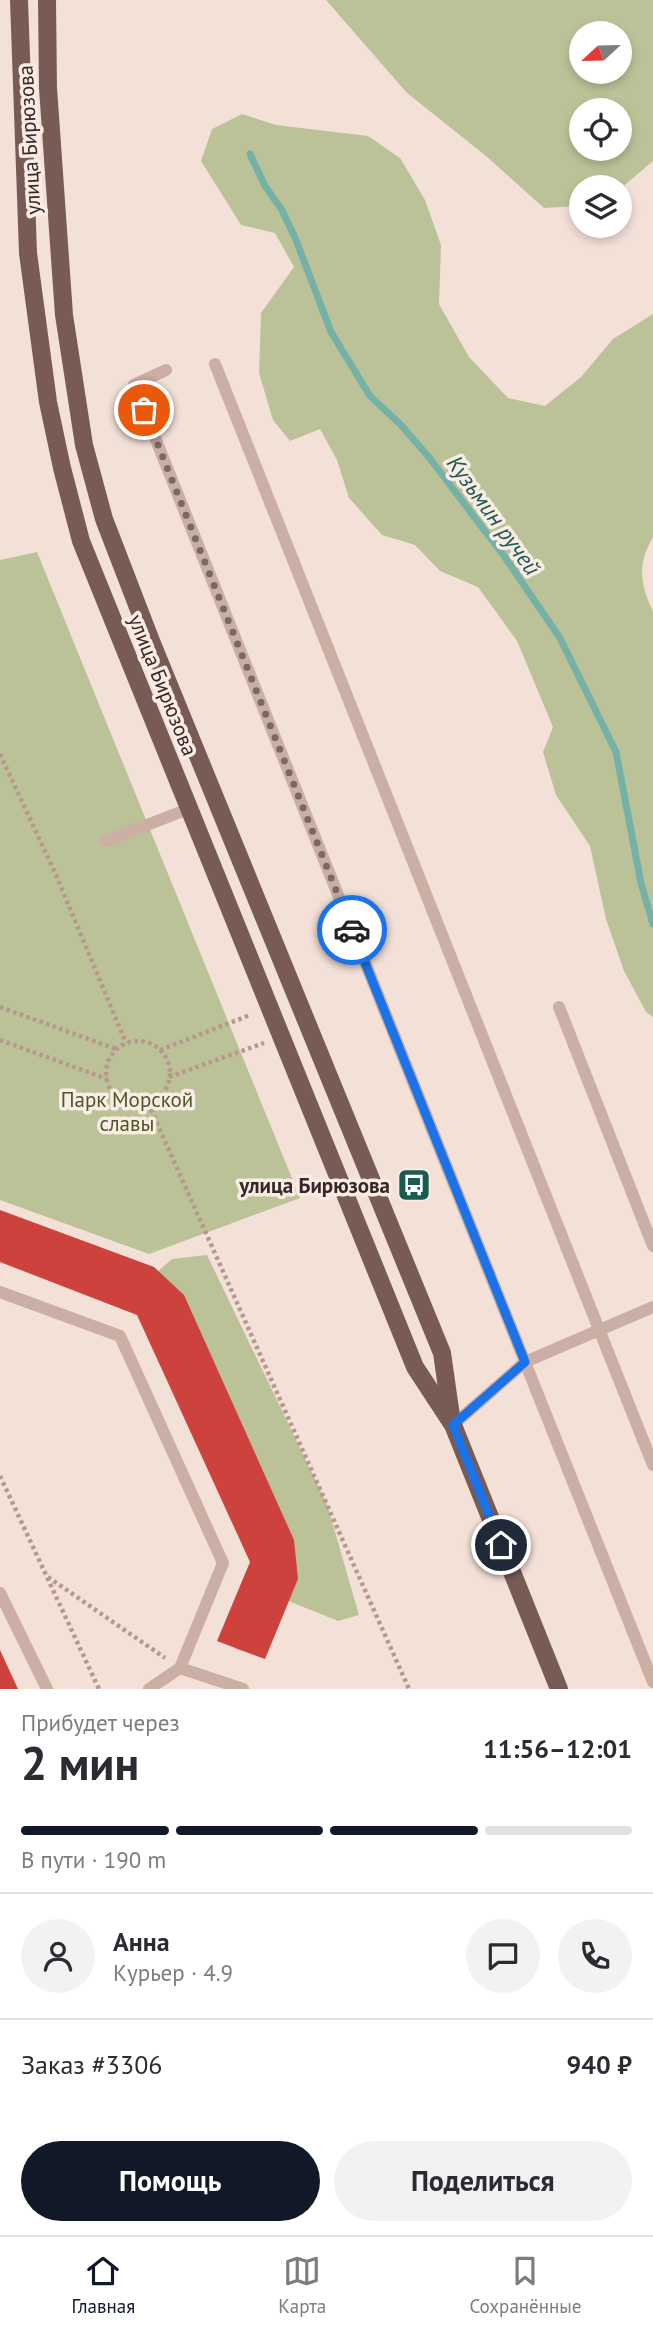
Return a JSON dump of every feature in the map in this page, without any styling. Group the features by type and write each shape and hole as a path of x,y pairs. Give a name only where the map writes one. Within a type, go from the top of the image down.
{"main road":[{"name":"улица Бирюзова","path":"19,0 28,253 48,402 81,541 415,1367 453,1425 559,1689"},
{"name":"улица Бирюзова","path":"47,0 48,88 64,315 84,444 104,519 442,1353 453,1425"}],"lane":[{"path":"215,364 653,1465"},
{"path":"166,370 134,385 653,1682"},
{"path":"106,841 188,809"},
{"path":"559,1007 653,1246"},
{"path":"0,1292 120,1336 223,1563 180,1668 149,1689"},
{"path":"453,1425 525,1362 653,1307"},
{"path":"0,1593 47,1689"},
{"path":"180,1668 243,1689"}],"path":[{"path":"0,754 56,875 126,1043"},
{"path":"0,1007 116,1049"},
{"path":"160,1050 270,1007"},
{"path":"169,1077 282,1036"},
{"path":"0,1040 107,1079"},
{"path":"136,1041 146,1042 160,1050 168,1062 169,1077 164,1091 148,1103 138,1105 127,1103 110,1089 106,1068 116,1049 136,1041"},
{"path":"148,1103 409,1689"},
{"path":"0,1476 99,1689"},
{"path":"47,1576 180,1668"}],"green space":[{"path":"326,0 653,0 653,161 632,179 632,175 569,175 569,207 544,208 486,156 407,93"},
{"path":"242,114 276,125 368,136 400,158 425,200 441,245 439,304 469,357 508,398 545,406 581,377 613,339 653,314 653,537 644,556 642,574 645,592 653,612 653,1017 646,1012 624,971 606,919 590,846 556,795 543,752 553,727 517,641 478,587 440,571 415,545 382,535 349,498 337,460 320,429 290,441 273,420 259,373 261,313 294,267 275,233 241,225 201,161 212,129"},
{"name":"Парк Морской славы","path":"37,552 300,1198 149,1254 0,1200 0,560"},
{"path":"207,1255 327,1504 359,1615 338,1621 286,1600 261,1656 235,1649 275,1554 156,1273 172,1259"}],"building":[{"path":"0,1210 154,1267 184,1295 294,1540 298,1579 265,1659 217,1641 250,1562 137,1315 0,1262"},
{"path":"0,1650 18,1689 0,1689"}],"waterway":[{"name":"Кузьмин ручей","path":"250,154 296,240 331,332 370,396 400,424 428,456 504,556 560,638 616,752 641,883 653,924"}],"way so far":[{"path":"144,410 352,930"}],"place":[{"name":"улица Бирюзова","path":"414,1185"}],"route":[{"path":"352,930 525,1362 453,1425 501,1545"}]}
